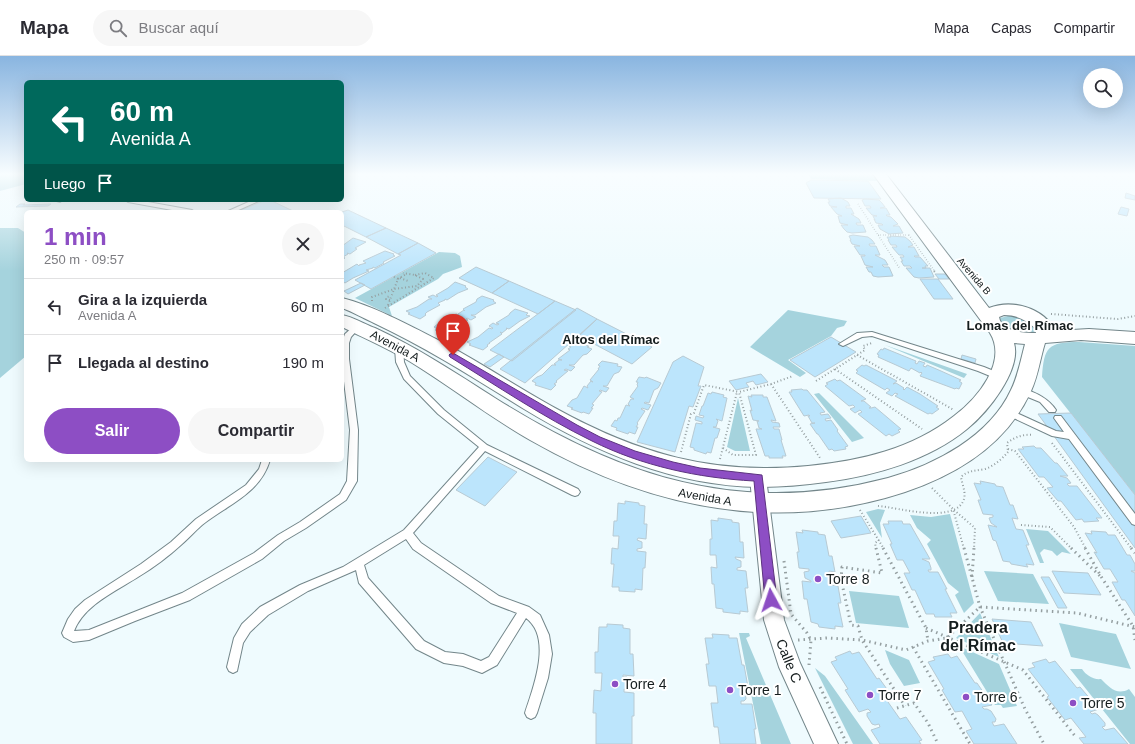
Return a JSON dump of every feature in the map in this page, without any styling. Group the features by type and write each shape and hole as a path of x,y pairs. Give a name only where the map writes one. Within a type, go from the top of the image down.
{"main road":[{"name":"Avenida B","path":"904,206 993,325"},
{"name":"Avenida B","path":"931,241 955,255 989,295 1024,314"},
{"name":"Avenida A","path":"344,304 370,313 453,355 548,414 597,439 652,460 700,472 726,476 758,478 835,472 891,460 948,431 962,413 987,396 998,376 1005,359 1006,348 1004,339 993,325"},
{"path":"1135,324 1064,322 997,310 990,315 993,325 1015,338 1038,339 1074,335 1135,338"},
{"name":"Avenida A","path":"370,313 399,348 554,443 595,463 670,491 706,499 761,504 790,503 859,494 921,483 935,470 957,458 974,446 994,429 1008,412 1028,373 1038,339 1044,336 1046,330 1041,323 1024,314"},
{"path":"530,429 527,424 530,417 541,413 548,414"},
{"path":"962,413 994,429"},
{"path":"891,460 921,483"}],"street":[{"name":"Calle C","path":"758,478 774,620 790,667 826,744"}],"lane":[{"path":"161,206 181,210"},
{"path":"234,210 243,206"},
{"path":"265,462 262,473 252,485 198,522 184,537 144,568 85,608 69,625 68,633 73,637 89,635 186,597 258,556 281,538 303,525 343,497 352,481 354,430 345,359 345,343 348,336 370,313"},
{"path":"842,344 867,333 981,369 998,376"},
{"path":"399,348 400,362 407,377 441,412 484,447 575,492"},
{"path":"1020,391 1043,400 1052,410"},
{"path":"1008,412 1055,434 1071,436"},
{"path":"1058,418 1135,521"},
{"path":"233,667 238,642 246,628 264,611 304,588 359,563 407,533 484,447"},
{"path":"407,533 417,546 495,600 526,611 536,619 543,635 546,654 542,678 531,713"},
{"path":"359,563 363,580 383,605 420,645 444,658 462,660 482,667 493,661 526,611"}],"path":[{"path":"859,206 900,269"},
{"path":"878,235 914,235"},
{"path":"370,313 434,278 426,273 414,275 402,273"},
{"path":"370,313 390,300 386,300 387,297 392,296 399,278 406,274"},
{"path":"370,313 372,297 394,289 417,286 423,280 414,275"},
{"path":"394,277 408,282"},
{"path":"1051,314 1118,319 1135,316"},
{"path":"816,381 865,350 863,346 872,343 860,335"},
{"path":"857,355 962,413"},
{"path":"835,369 927,432"},
{"path":"680,454 691,414 694,413 704,385 738,392 771,384 793,376"},
{"path":"771,384 820,459"},
{"path":"719,462 738,392"},
{"path":"723,448 733,455 756,455 738,392"},
{"path":"877,506 887,506 924,514 953,509 962,504 964,498 962,475 970,470 986,468 1005,455 1008,452 1007,443 1016,436 1024,434 1038,436"},
{"path":"1051,442 1135,553"},
{"path":"1008,449 1015,451 1074,527 1102,578 1134,626 1135,640"},
{"path":"921,483 975,528 972,580"},
{"path":"853,510 865,509"},
{"path":"953,509 980,607 1025,709 1044,744"},
{"path":"860,510 879,540 926,628 928,641"},
{"path":"1021,525 1050,527 1102,578"},
{"path":"879,540 875,543 882,573 842,567 841,579 851,625 858,626 862,640 905,706"},
{"path":"783,553 791,614 794,620 811,639 808,660 810,667"},
{"path":"781,642 827,638 862,640 906,650 928,641 947,638 980,607 1077,613 1134,626"},
{"path":"926,628 1023,670 1075,736"},
{"path":"913,647 970,744"},
{"path":"816,681 848,744"},
{"path":"897,708 914,703 928,723 938,744"}],"shaded area":[{"path":"0,228 18,228 24,232 24,358 0,378"},
{"path":"439,252 455,253 460,256 462,267 443,274 438,279 389,307 392,316 355,298"},
{"path":"788,310 847,321 844,326 837,328 831,336 788,360 806,373 800,377 750,347"},
{"path":"1012,315 1034,323 1037,333 1028,335 1023,334 1008,328 1001,323 1000,318"},
{"path":"1079,342 1135,346 1135,495 1042,377 1044,359 1050,348 1060,343"},
{"path":"885,345 967,374 964,378"},
{"path":"819,393 864,438 852,442 814,394"},
{"path":"738,398 750,451 735,451 727,447"},
{"path":"878,509 885,510 880,523 882,538 866,512"},
{"path":"950,514 974,603 964,613 955,595 959,592 948,583 927,544 931,540 917,528 910,515 931,517"},
{"path":"1026,529 1048,531 1071,554 1062,552 1057,556 1052,551 1044,549 1040,553 1044,563 1040,563"},
{"path":"984,571 1033,574 1049,604 998,601"},
{"path":"849,591 899,596 909,628 856,623"},
{"path":"980,613 999,657 956,638"},
{"path":"1059,623 1116,634 1131,669 1071,657"},
{"path":"739,633 749,633 750,636 746,638 791,744 761,744"},
{"path":"959,646 999,664 1017,706 1003,708 1001,705 995,705"},
{"path":"885,650 909,660 920,683 904,686 890,664"},
{"path":"815,668 825,676 873,744 853,744"},
{"path":"1070,669 1082,669 1090,677 1101,679 1114,690 1121,692 1129,689 1135,697 1135,744 1130,744"}],"building":[{"path":"17,206 45,206 16,207"},
{"path":"251,206 283,206 291,210 241,210"},
{"path":"831,206 846,206 846,208 851,208 854,214 851,214 859,219 861,223 856,223 857,225 863,225 866,232 847,232 841,225 848,225 840,223 838,216 842,216 837,214 831,207 837,207"},
{"path":"870,206 884,206 880,208 886,208 890,215 886,215 891,217 898,224 893,226 899,226 903,233 889,234 880,229 878,225 883,225 876,223 873,216 877,216 872,215 866,208 871,208"},
{"path":"1121,207 1129,209 1127,216 1118,214"},
{"path":"348,210 386,228 366,237 344,226 344,211"},
{"path":"386,228 418,243 398,254 366,237"},
{"path":"853,235 868,237 872,240 875,244 869,244 870,246 876,246 880,255 875,255 885,260 888,265 882,265 884,267 889,267 893,276 878,277 873,276 871,272 869,272 866,267 873,267 865,265 861,256 865,255 860,255 854,246 860,246 852,244 850,240 849,236"},
{"path":"890,236 905,237 910,241 913,245 908,247 914,247 919,256 914,256 920,257 928,266 925,266 926,268 930,268 934,277 914,277 906,268 912,268 910,266 904,266 901,261 903,261 900,257 904,257 903,255 899,255 892,247 897,247 896,245 891,245 887,237 891,237"},
{"path":"353,238 366,242 355,248 357,249 350,254 347,253 348,254 344,256 344,245"},
{"path":"418,243 436,253 371,289 355,280 401,255 398,254"},
{"path":"385,251 394,254 393,255 395,256 375,268 373,267 366,270 369,271 344,282 344,272 357,264 359,266 366,263 363,261"},
{"path":"476,267 509,281 492,293 459,278"},
{"path":"935,274 945,274 949,279 939,279"},
{"path":"920,279 938,279 953,299 934,299"},
{"path":"509,281 555,301 538,314 492,293"},
{"path":"455,282 466,286 465,287 468,289 438,303 440,305 427,312 425,314 426,315 420,319 408,314 410,313 406,311 417,307 429,299 432,299 428,297 433,295 437,297 438,296 436,295"},
{"path":"361,283 365,285 348,294 344,291"},
{"path":"482,296 494,300 493,301 496,303 486,307 475,315 471,315 476,317 471,320 467,318 466,319 468,320 455,328 454,331 448,335 435,330 437,329 434,327 439,323 444,322 456,314 459,315 458,314 464,310 463,309 476,302 477,299"},
{"path":"555,301 576,310 512,361 490,350"},
{"path":"577,308 597,319 525,383 500,369"},
{"path":"515,309 528,313 526,315 530,316 509,329 506,328 507,329 502,333 500,332 502,334 489,343 483,350 469,345 471,344 467,342 478,337 489,328 492,329 493,328 489,326 493,323 497,325 499,324 496,323 509,315"},
{"path":"597,319 652,347 632,364 579,336"},
{"path":"831,337 856,352 815,377 790,360"},
{"path":"574,342 589,346 587,347 592,349 587,354 583,355 574,365 569,365 575,367 571,371 566,369 564,370 568,371 556,381 557,382 554,384 556,385 551,390 535,385 536,383 532,381 542,375 552,365 556,365 554,364 559,360 562,360 558,359 570,350 568,349 571,347 569,346"},
{"path":"884,348 916,361 915,363 917,364 919,361 925,363 923,366 926,367 927,365 941,371 961,380 959,381 962,383 959,389 955,389 920,376 922,373 921,372 920,373 911,368 909,371 878,357 879,355 877,354"},
{"path":"499,354 504,357 490,367 484,364"},
{"path":"962,355 976,359 975,363 961,359"},
{"path":"683,356 704,367 698,386 701,386 693,407 689,406 675,452 637,442 673,362"},
{"path":"602,361 618,364 617,366 622,367 619,372 614,374 607,386 603,386 609,388 606,392 599,391 602,392 592,404 594,405 589,414 571,409 573,408 567,406 572,400 577,398 584,386 588,388 587,386 591,381 593,382 590,380 599,369 600,366 598,365"},
{"path":"862,365 866,365 897,381 893,384 896,383 904,388 904,390 907,387 920,394 938,406 936,407 939,409 932,414 928,414 895,396 898,394 895,393 892,396 886,393 890,390 887,388 885,390 856,373 858,371 856,370"},
{"path":"761,374 768,382 756,385 753,381 746,383 749,387 736,390 729,381"},
{"path":"639,377 646,377 661,383 658,388 654,390 649,403 644,403 651,405 648,410 641,409 645,411 637,423 638,424 636,427 638,427 635,434 629,432 628,434 616,430 617,428 611,426 615,420 617,421 618,418 620,418 626,405 630,406 628,404 631,399 634,399 630,397 638,386 638,382 636,382"},
{"path":"835,379 837,381 840,380 866,399 861,401 864,401 871,407 869,408 875,407 901,429 898,430 900,432 892,436 889,434 886,436 858,414 862,412 860,410 855,413 850,409 855,407 853,405 849,406 825,386 828,384 826,383"},
{"path":"791,390 807,390 825,412 820,413 821,415 828,414 831,418 825,419 826,421 831,420 838,430 837,431 848,446 845,447 846,449 834,451 832,449 829,450 817,434 810,424 815,423 812,423 808,416 810,416 809,415 804,416 789,392 792,392"},
{"path":"712,392 724,395 723,397 727,398 722,421 716,419 718,421 716,427 713,427 720,429 717,438 715,438 711,453 707,452 706,454 690,447 696,423 702,424 702,422 695,420 696,416 703,418 704,416 699,415 702,406 708,393 711,394"},
{"path":"751,395 763,395 763,397 767,397 776,421 771,420 772,422 779,423 780,427 773,427 774,429 779,429 786,456 782,456 783,458 769,458 769,456 765,456 756,429 762,429 759,428 757,421 759,421 753,420 750,410 752,411 748,396 752,397"},
{"path":"1071,413 1135,495 1135,548 1038,414"},
{"path":"1034,446 1036,448 1041,448 1055,463 1057,463 1068,476 1060,476 1067,478 1071,483 1067,484 1069,486 1077,486 1102,518 1096,518 1099,521 1084,522 1082,519 1076,520 1061,501 1058,501 1047,488 1053,487 1044,477 1039,477 1018,449 1024,449 1022,447"},
{"path":"488,457 517,472 485,506 456,490"},
{"path":"980,481 1003,487 1010,505 1013,505 1018,519 1012,518 1016,529 1023,530 1029,545 1026,545 1034,565 1026,564 1028,567 1003,561 996,541 993,540 988,525 997,527 991,523 989,518 993,517 993,515 983,514 978,500 981,500 974,483 981,484"},
{"path":"625,501 639,503 639,505 645,506 644,524 647,524 646,539 638,538 637,540 642,542 642,548 637,549 637,551 646,552 645,568 643,568 642,590 635,589 635,592 619,591 619,587 612,587 614,564 611,564 612,548 618,549 619,536 613,536 614,521 617,521 618,503 625,504"},
{"path":"861,516 871,533 841,538 831,521"},
{"path":"718,518 732,520 732,522 739,523 740,542 743,542 744,558 735,557 741,561 741,567 737,568 737,570 746,571 748,588 745,588 748,612 740,611 740,614 723,612 723,609 716,608 711,567 717,568 716,555 710,555 710,539 712,539 711,520 718,521"},
{"path":"888,521 902,521 903,524 910,524 930,559 922,559 929,562 931,570 928,570 929,572 938,572 947,589 945,589 957,613 950,613 952,617 935,617 934,614 926,614 915,590 912,590 904,573 910,573 903,560 897,560 890,544 892,544 883,524 889,524"},
{"name":"Torre 8","path":"802,530 818,532 818,534 825,535 829,556 832,556 835,572 829,571 831,585 838,586 841,603 838,603 843,627 835,626 835,629 819,627 818,624 811,622 807,599 804,599 802,581 811,582 805,578 804,572 809,571 809,569 799,568 797,552 799,552 796,532 803,533"},
{"path":"1091,531 1106,532 1108,535 1115,535 1127,555 1130,555 1135,564 1135,571 1131,571 1135,573 1135,616 1125,600 1122,600 1112,582 1118,582 1110,569 1104,569 1094,552 1097,553 1085,533 1092,534"},
{"path":"1052,571 1088,573 1101,595 1064,593"},
{"path":"1041,577 1049,577 1067,608 1058,608"},
{"path":"992,619 1031,622 1043,646 1003,643"},
{"name":"Torre 4","path":"607,624 623,625 623,628 630,629 630,654 633,654 634,676 623,675 623,677 627,677 629,680 629,688 627,690 624,689 624,692 634,693 632,744 596,744 596,713 593,713 594,690 601,691 602,673 595,673 595,652 598,652 599,627 607,627"},
{"name":"Torre 1","path":"712,634 729,635 729,638 737,638 748,687 738,686 739,689 745,691 746,699 741,701 741,704 752,704 756,729 754,729 756,744 720,744 718,727 714,727 711,703 718,703 716,686 709,686 706,664 709,664 705,638 713,638"},
{"name":"Torre 7","path":"850,651 852,654 859,652 877,679 879,678 894,699 888,702 900,719 906,717 922,740 919,741 921,744 880,744 871,730 880,727 879,724 872,724 867,716 867,713 871,712 868,709 859,712 845,690 848,689 831,662 837,660 835,657"},
{"name":"Torre 6","path":"948,654 951,658 957,656 992,705 982,707 991,711 996,719 995,722 992,722 994,726 1004,724 1017,744 974,744 966,731 972,729 962,711 955,712 942,690 944,689 928,662 935,660 933,657"},
{"name":"Torre 5","path":"1046,659 1049,663 1055,661 1077,688 1080,687 1099,709 1090,712 1098,715 1105,723 1105,726 1102,727 1105,730 1114,728 1128,744 1084,744 1079,738 1086,737 1071,718 1065,720 1028,669 1035,667 1032,663"}],"place":[{"name":"Torre 8","path":"818,579"},
{"name":"Torre 4","path":"615,684"},
{"name":"Torre 1","path":"730,690"},
{"name":"Torre 7","path":"870,695"},
{"name":"Torre 6","path":"966,697"},
{"name":"Torre 5","path":"1073,703"}],"district":[{"name":"Lomas del Rímac","path":"1020,325"},
{"name":"Altos del Rímac","path":"611,339"},
{"name":"Pradera del Rímac","path":"978,636"}],"route":[{"path":"453,355 573,428 632,454 700,472 726,476 758,478 771,600"}]}
